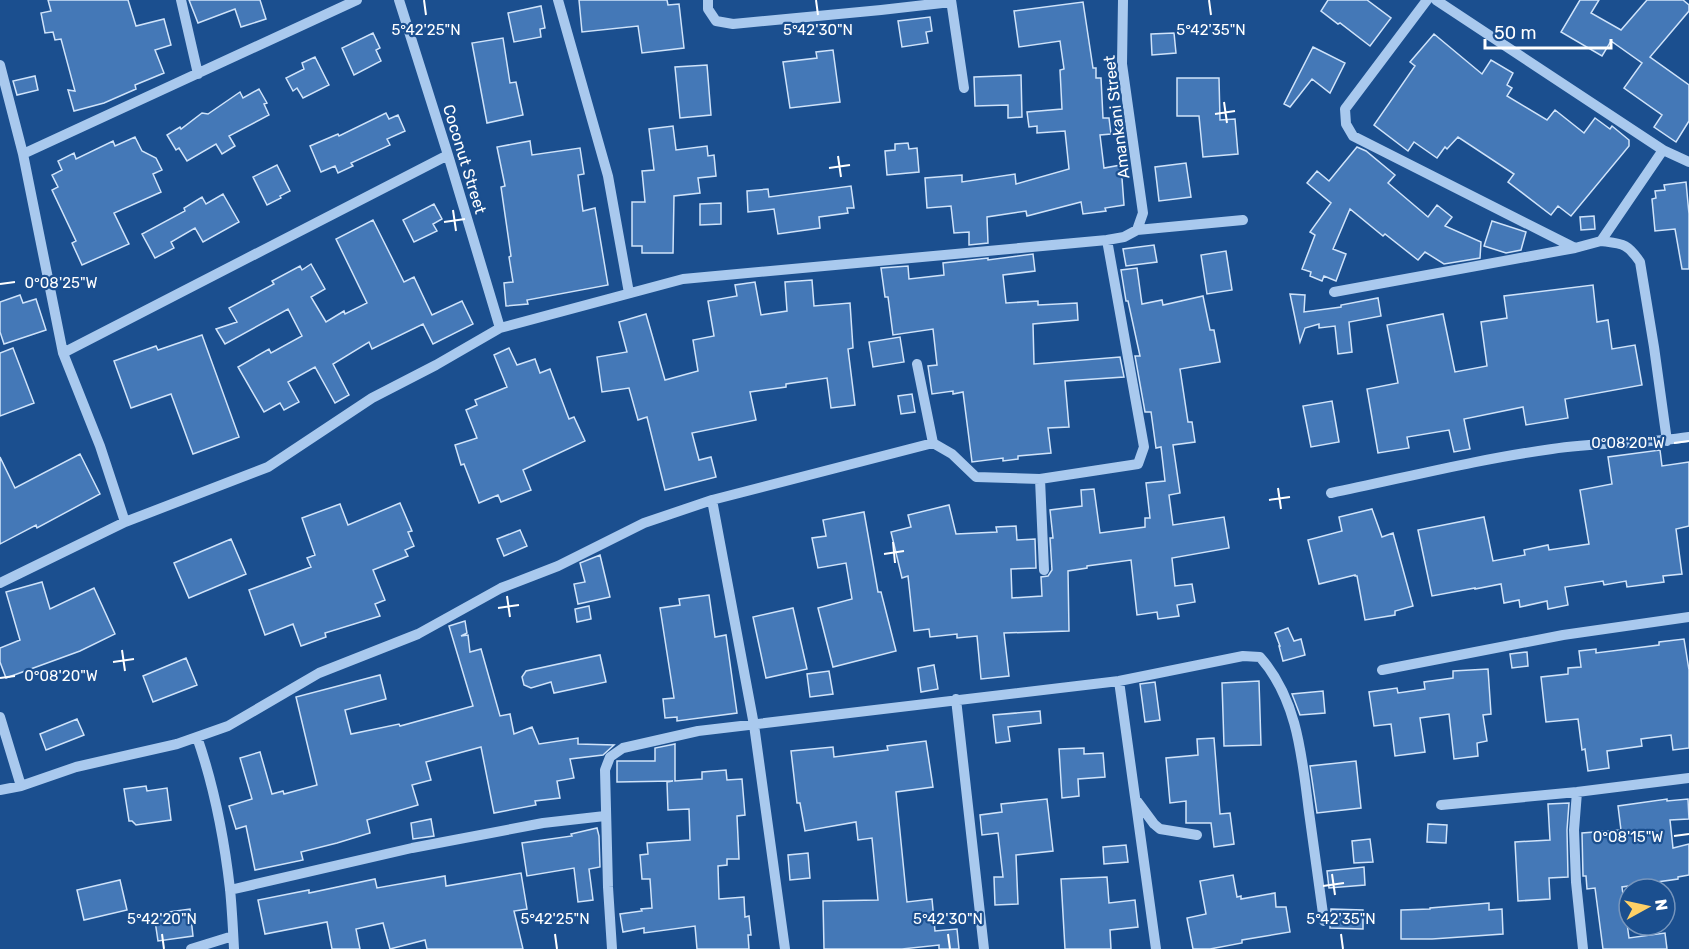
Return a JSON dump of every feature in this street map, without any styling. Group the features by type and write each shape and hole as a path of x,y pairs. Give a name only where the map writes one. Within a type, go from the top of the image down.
{"street":[{"path":"181,0 198,74"},
{"path":"23,154 357,0"},
{"name":"Coconut Street","path":"399,0 500,328"},
{"path":"558,0 608,176 629,293"},
{"path":"708,0 708,9 716,21 733,24 880,5 951,1 964,88"},
{"name":"Amankani Street","path":"1123,0 1122,63 1143,213 1137,230"},
{"path":"1427,0 1345,109 1346,124 1353,136 1575,248"},
{"path":"1436,0 1663,150 1689,162"},
{"path":"0,64 23,154 63,353 100,446 125,522"},
{"path":"1601,241 1663,150"},
{"path":"63,353 448,155"},
{"path":"0,583 125,522 268,467 372,398 500,328 683,279 1107,240 1124,237 1137,230 1243,220"},
{"path":"0,790 21,786 76,767 177,744 228,726 319,673 418,634 501,588 558,566 644,523 711,500 933,443 952,454 976,477 1040,479 1138,464 1144,447 1107,240"},
{"path":"1334,292 1575,248 1601,241 1623,244 1640,262 1667,441"},
{"path":"917,364 933,443"},
{"path":"1331,494 1555,448 1667,441 1689,437"},
{"path":"1040,479 1044,570"},
{"path":"711,500 754,725 785,949"},
{"path":"1382,670 1563,635 1689,617"},
{"path":"612,949 605,770 610,757 624,748 698,732 1119,681 1243,656 1260,657 1271,669 1285,695 1300,743 1324,921"},
{"path":"1119,681 1156,949"},
{"path":"956,699 984,949"},
{"path":"0,717 21,786"},
{"path":"196,737 207,768 219,817 230,890 234,949"},
{"path":"1441,805 1689,778"},
{"path":"1577,792 1574,830 1576,882 1583,949"},
{"path":"1135,799 1160,829 1197,835"},
{"path":"230,890 412,848 543,823 605,816"},
{"path":"191,949 233,936"}],"building":[{"path":"48,0 128,0 136,26 164,19 171,45 155,50 164,73 135,85 136,89 104,103 74,111 68,90 75,91 61,39 55,40 53,32 45,33 41,13 51,11"},
{"path":"189,0 260,0 266,19 241,27 235,9 198,23"},
{"path":"579,0 667,0 668,5 679,4 684,48 642,53 638,26 582,32"},
{"path":"1328,0 1367,0 1391,18 1370,46 1321,11"},
{"path":"1580,0 1599,0 1591,13 1621,30 1647,0 1683,0 1689,5 1689,11 1650,57 1689,85 1689,121 1676,142 1654,127 1662,115 1624,88 1642,63 1611,41 1602,56 1561,32"},
{"path":"1083,2 1093,68 1096,68 1096,78 1101,78 1103,118 1109,118 1111,134 1100,135 1104,168 1121,165 1124,205 1105,208 1106,211 1083,214 1081,202 1027,216 1026,211 987,217 988,243 969,245 969,232 954,233 951,206 927,208 925,178 962,175 962,182 1015,174 1016,184 1069,169 1065,131 1037,133 1037,126 1029,127 1027,112 1062,109 1060,70 1064,69 1060,41 1019,47 1014,11"},
{"path":"541,6 545,28 540,29 541,37 514,42 508,13"},
{"path":"930,17 932,31 926,32 928,43 902,47 898,21"},
{"path":"373,33 380,48 376,50 381,61 354,75 342,48"},
{"path":"1174,33 1176,53 1152,55 1151,34"},
{"path":"1434,34 1482,74 1491,60 1513,73 1507,85 1512,88 1507,96 1547,120 1555,110 1584,133 1595,118 1610,129 1612,126 1629,140 1629,146 1571,216 1558,206 1551,215 1508,182 1514,174 1458,137 1447,149 1445,147 1437,158 1414,142 1408,151 1374,125 1415,66 1410,62"},
{"path":"503,38 510,83 516,82 523,115 487,123 472,43"},
{"path":"1313,47 1345,63 1330,93 1312,79 1290,107 1284,104"},
{"path":"833,50 840,102 790,108 783,62 817,58 816,52"},
{"path":"315,57 329,85 303,98 297,88 293,91 286,78 304,69 302,63"},
{"path":"707,65 711,115 680,118 675,67"},
{"path":"1021,75 1022,117 1008,118 1008,105 975,106 974,77"},
{"path":"35,76 38,90 17,95 13,81"},
{"path":"1177,78 1219,78 1220,120 1235,119 1238,154 1203,157 1199,116 1177,116"},
{"path":"259,89 267,103 264,104 269,115 229,136 235,146 222,154 216,144 187,161 179,148 176,150 167,135 180,127 181,129 202,113 208,114 240,92 243,98"},
{"path":"386,113 389,119 398,115 405,131 387,139 390,145 351,163 353,166 338,173 335,166 321,172 310,146 338,134 339,136"},
{"path":"673,126 676,150 707,146 708,156 714,155 716,176 698,178 700,193 674,196 673,253 642,253 642,246 632,246 632,202 645,202 642,171 654,170 649,129"},
{"path":"135,137 142,151 156,158 162,170 153,174 161,192 114,213 129,244 82,265 72,243 76,241 52,190 58,187 52,175 62,170 58,161 74,153 76,159 113,141 115,146"},
{"path":"530,141 532,155 580,148 584,174 578,175 583,211 595,208 608,285 527,300 528,304 506,306 504,283 513,282 501,187 505,186 497,147"},
{"path":"908,143 909,149 917,148 919,172 887,175 885,151 895,150 895,144"},
{"path":"1357,147 1366,151 1395,175 1388,183 1428,217 1437,205 1452,217 1445,226 1481,242 1480,258 1444,264 1425,252 1418,260 1350,209 1333,249 1346,254 1336,281 1324,276 1322,281 1310,276 1311,272 1302,269 1315,235 1310,232 1331,203 1307,183 1317,171 1329,181"},
{"path":"1186,163 1191,197 1159,201 1155,167"},
{"path":"277,165 290,191 267,205 253,177"},
{"path":"1686,182 1689,214 1689,269 1682,269 1675,229 1655,231 1652,199 1656,198 1655,191 1665,190 1664,185"},
{"path":"851,186 854,208 847,208 848,213 819,217 820,228 778,234 774,209 748,212 747,191 768,189 769,197"},
{"path":"223,194 239,222 203,242 195,228 171,242 174,248 155,258 142,234 185,211 184,208 202,197 206,204"},
{"path":"721,203 721,224 700,225 700,204"},
{"path":"434,204 442,219 433,224 437,231 414,242 403,220"},
{"path":"1594,216 1595,229 1581,230 1580,217"},
{"path":"373,220 404,282 414,277 432,315 462,301 473,324 433,344 423,324 372,349 369,342 333,364 349,395 335,403 315,367 288,382 299,402 284,410 280,403 264,412 238,367 269,349 271,353 302,336 288,309 225,344 216,329 237,322 229,308 274,284 272,281 300,266 302,270 311,264 325,289 311,297 326,322 344,311 345,314 367,303 336,239"},
{"path":"1492,221 1526,232 1521,250 1506,253 1484,246"},
{"path":"1154,245 1157,262 1126,266 1123,249"},
{"path":"1226,251 1232,290 1207,294 1201,255"},
{"path":"1033,254 1035,271 1003,275 1006,303 1038,301 1038,305 1077,303 1078,320 1033,324 1034,364 1120,357 1124,377 1065,381 1069,427 1048,428 1051,453 1018,456 1018,459 1003,461 1003,458 972,462 963,392 932,394 928,366 937,365 933,329 893,335 881,268 908,266 909,279 944,275 943,263"},
{"path":"1137,268 1142,304 1162,300 1163,305 1203,296 1210,330 1214,330 1220,362 1180,369 1188,422 1192,422 1195,442 1173,445 1180,493 1169,495 1173,525 1224,517 1229,548 1172,558 1175,586 1192,584 1195,602 1177,605 1179,616 1158,619 1157,612 1137,615 1131,560 1068,571 1069,631 1004,633 1009,676 981,679 977,636 957,638 957,634 930,637 929,629 914,631 908,576 902,578 891,532 911,527 908,515 949,505 956,534 997,532 996,527 1016,526 1017,540 1035,539 1036,568 1011,569 1012,598 1042,596 1041,577 1048,576 1052,570 1050,538 1053,538 1050,510 1082,506 1081,490 1094,489 1100,533 1145,527 1145,518 1150,518 1146,483 1165,481 1161,447 1156,448 1151,412 1145,412 1135,356 1140,356 1128,301 1126,301 1121,270"},
{"path":"812,280 814,306 850,303 853,348 848,349 855,405 831,408 827,378 750,392 756,420 692,433 699,460 711,457 716,477 665,490 647,417 638,420 629,388 602,392 597,357 627,352 619,322 646,314 665,380 698,371 693,340 714,336 708,301 737,296 735,285 755,282 761,315 787,311 785,282"},
{"path":"1593,285 1597,322 1608,320 1612,349 1635,345 1642,385 1565,399 1568,418 1526,425 1523,407 1464,419 1470,449 1454,452 1449,430 1407,437 1409,448 1378,453 1367,389 1398,383 1387,325 1443,314 1455,372 1487,366 1481,322 1507,318 1504,296"},
{"path":"1290,294 1305,295 1304,312 1341,307 1341,305 1378,298 1381,316 1349,322 1352,352 1338,354 1335,326 1319,328 1319,324 1305,328 1300,342"},
{"path":"20,295 23,303 36,299 46,330 4,344 0,332 0,302"},
{"path":"202,335 239,437 193,454 171,394 131,408 114,361 156,346 158,350"},
{"path":"900,337 904,362 873,367 869,342"},
{"path":"13,348 34,403 0,416 0,353"},
{"path":"509,348 517,365 535,359 540,373 550,369 569,419 574,417 585,441 523,470 531,490 501,502 498,495 479,503 464,464 461,465 455,445 477,438 466,410 477,405 475,400 507,387 494,355"},
{"path":"912,394 915,412 901,414 898,396"},
{"path":"1332,401 1339,442 1311,447 1303,406"},
{"path":"1660,450 1662,466 1689,462 1689,526 1676,529 1682,574 1663,576 1664,582 1627,587 1626,581 1604,585 1603,581 1565,587 1568,605 1548,609 1547,601 1520,607 1519,600 1504,603 1501,584 1432,596 1418,530 1484,517 1493,561 1525,555 1524,550 1548,545 1549,550 1589,544 1580,490 1612,484 1608,457"},
{"path":"80,454 100,494 37,528 36,525 0,544 0,457 15,488"},
{"path":"400,503 412,531 408,532 414,546 405,550 408,556 373,570 385,600 375,604 380,616 325,633 326,637 301,646 293,624 265,635 249,590 311,567 307,558 315,555 302,518 340,504 348,525"},
{"path":"1372,509 1382,537 1393,533 1413,606 1395,611 1395,615 1365,620 1357,576 1319,584 1308,540 1342,531 1339,517"},
{"path":"864,512 878,592 881,592 896,651 833,667 818,608 852,599 846,563 818,568 812,538 826,536 823,520"},
{"path":"520,530 527,546 504,556 497,539"},
{"path":"231,539 246,574 189,598 174,563"},
{"path":"600,555 610,597 578,604 574,584 585,582 580,563"},
{"path":"42,582 50,609 94,588 115,634 80,651 6,678 0,662 0,648 20,640 6,592"},
{"path":"709,595 715,637 726,635 737,713 677,721 677,717 665,718 663,699 674,698 660,608 680,605 679,599"},
{"path":"589,606 591,619 577,622 575,609"},
{"path":"793,608 807,669 766,678 753,617"},
{"path":"465,621 467,633 461,636 468,635 470,652 481,649 500,716 510,714 514,734 532,727 539,744 578,738 578,744 614,745 603,755 570,759 574,778 557,781 560,798 535,801 536,805 494,813 481,747 426,762 431,780 412,785 418,805 367,820 370,833 301,852 303,860 255,870 246,826 236,829 229,806 252,799 240,758 260,752 272,794 283,791 284,794 317,785 296,697 380,675 386,699 345,710 351,734 399,724 400,726 473,706 449,626"},
{"path":"1288,628 1294,641 1301,639 1305,655 1283,661 1275,633"},
{"path":"1684,639 1689,670 1689,748 1673,750 1671,735 1641,739 1642,746 1607,751 1609,768 1588,771 1585,749 1582,750 1578,719 1546,722 1541,677 1568,674 1568,668 1581,667 1579,651 1596,649 1596,653 1659,645 1659,642"},
{"path":"1527,652 1528,666 1512,668 1510,654"},
{"path":"600,655 606,682 554,693 551,682 531,688 524,685 522,677 526,671"},
{"path":"186,658 197,685 153,702 143,676"},
{"path":"934,665 938,689 921,692 918,668"},
{"path":"1488,669 1491,714 1483,715 1487,741 1477,743 1478,756 1454,759 1449,714 1420,718 1425,752 1395,756 1391,724 1374,726 1369,692 1397,688 1398,693 1425,689 1424,682 1453,678 1453,671"},
{"path":"829,671 833,694 810,697 807,674"},
{"path":"1259,681 1261,745 1224,746 1222,683"},
{"path":"1155,682 1160,720 1145,722 1140,684"},
{"path":"1323,691 1325,713 1300,715 1292,694"},
{"path":"1040,711 1041,723 1008,727 1010,741 996,743 993,715"},
{"path":"77,719 84,735 46,750 40,734"},
{"path":"1214,738 1220,814 1230,813 1234,844 1214,847 1211,823 1186,823 1186,801 1170,803 1166,758 1198,755 1197,739"},
{"path":"926,741 933,787 896,792 907,902 932,899 935,931 957,929 959,949 939,949 939,945 902,949 824,949 823,901 878,900 872,838 858,840 856,822 805,831 800,803 797,803 791,751 833,747 834,757 888,750 887,746"},
{"path":"675,744 675,781 702,779 702,772 726,770 727,780 742,779 745,815 737,816 739,859 727,859 727,865 718,866 719,899 744,897 745,917 749,916 751,935 748,935 749,949 697,949 695,926 644,933 644,928 623,932 620,914 652,908 650,879 642,879 640,855 648,854 647,843 690,840 689,809 668,810 667,782 673,781 617,782 617,761 655,761 655,748"},
{"path":"1084,748 1084,754 1103,753 1105,777 1078,779 1079,796 1062,798 1059,749"},
{"path":"1356,761 1361,808 1317,813 1310,766"},
{"path":"146,786 147,791 167,788 171,820 136,825 129,821 124,789"},
{"path":"1047,799 1053,851 1016,855 1018,904 995,905 994,877 1003,877 998,833 982,835 980,815 1002,812 1001,804"},
{"path":"1667,799 1667,801 1688,799 1689,819 1670,820 1673,848 1689,844 1689,875 1677,879 1677,877 1617,877 1617,937 1666,937 1667,949 1603,949 1595,888 1587,889 1586,876 1583,876 1582,833 1621,830 1618,806"},
{"path":"1569,803 1568,877 1549,878 1550,899 1518,901 1515,842 1550,840 1548,804"},
{"path":"431,819 434,836 413,839 411,823"},
{"path":"1428,824 1447,825 1446,843 1427,842"},
{"path":"597,828 600,867 589,869 593,900 578,902 574,868 527,876 522,843 572,836 571,834"},
{"path":"1370,839 1373,862 1354,863 1352,841"},
{"path":"1126,845 1128,862 1104,864 1103,847"},
{"path":"808,853 810,878 790,880 788,855"},
{"path":"1364,867 1365,885 1329,888 1327,871"},
{"path":"521,873 527,909 514,911 523,949 427,949 425,940 390,949 383,923 356,929 360,949 332,949 327,922 265,934 258,900 309,890 309,893 375,879 377,888 445,876 446,886"},
{"path":"1233,875 1237,897 1241,896 1241,899 1275,893 1276,907 1286,907 1290,932 1242,940 1242,943 1210,949 1193,949 1187,918 1206,914 1200,881"},
{"path":"1107,877 1109,903 1135,900 1138,927 1110,930 1111,949 1065,949 1061,879"},
{"path":"120,880 127,910 84,920 77,890"},
{"path":"1489,903 1489,910 1502,909 1503,934 1401,939 1401,910"},
{"path":"190,909 193,936 158,941 154,914"},
{"path":"1331,909 1363,910 1363,929 1330,928"}]}
